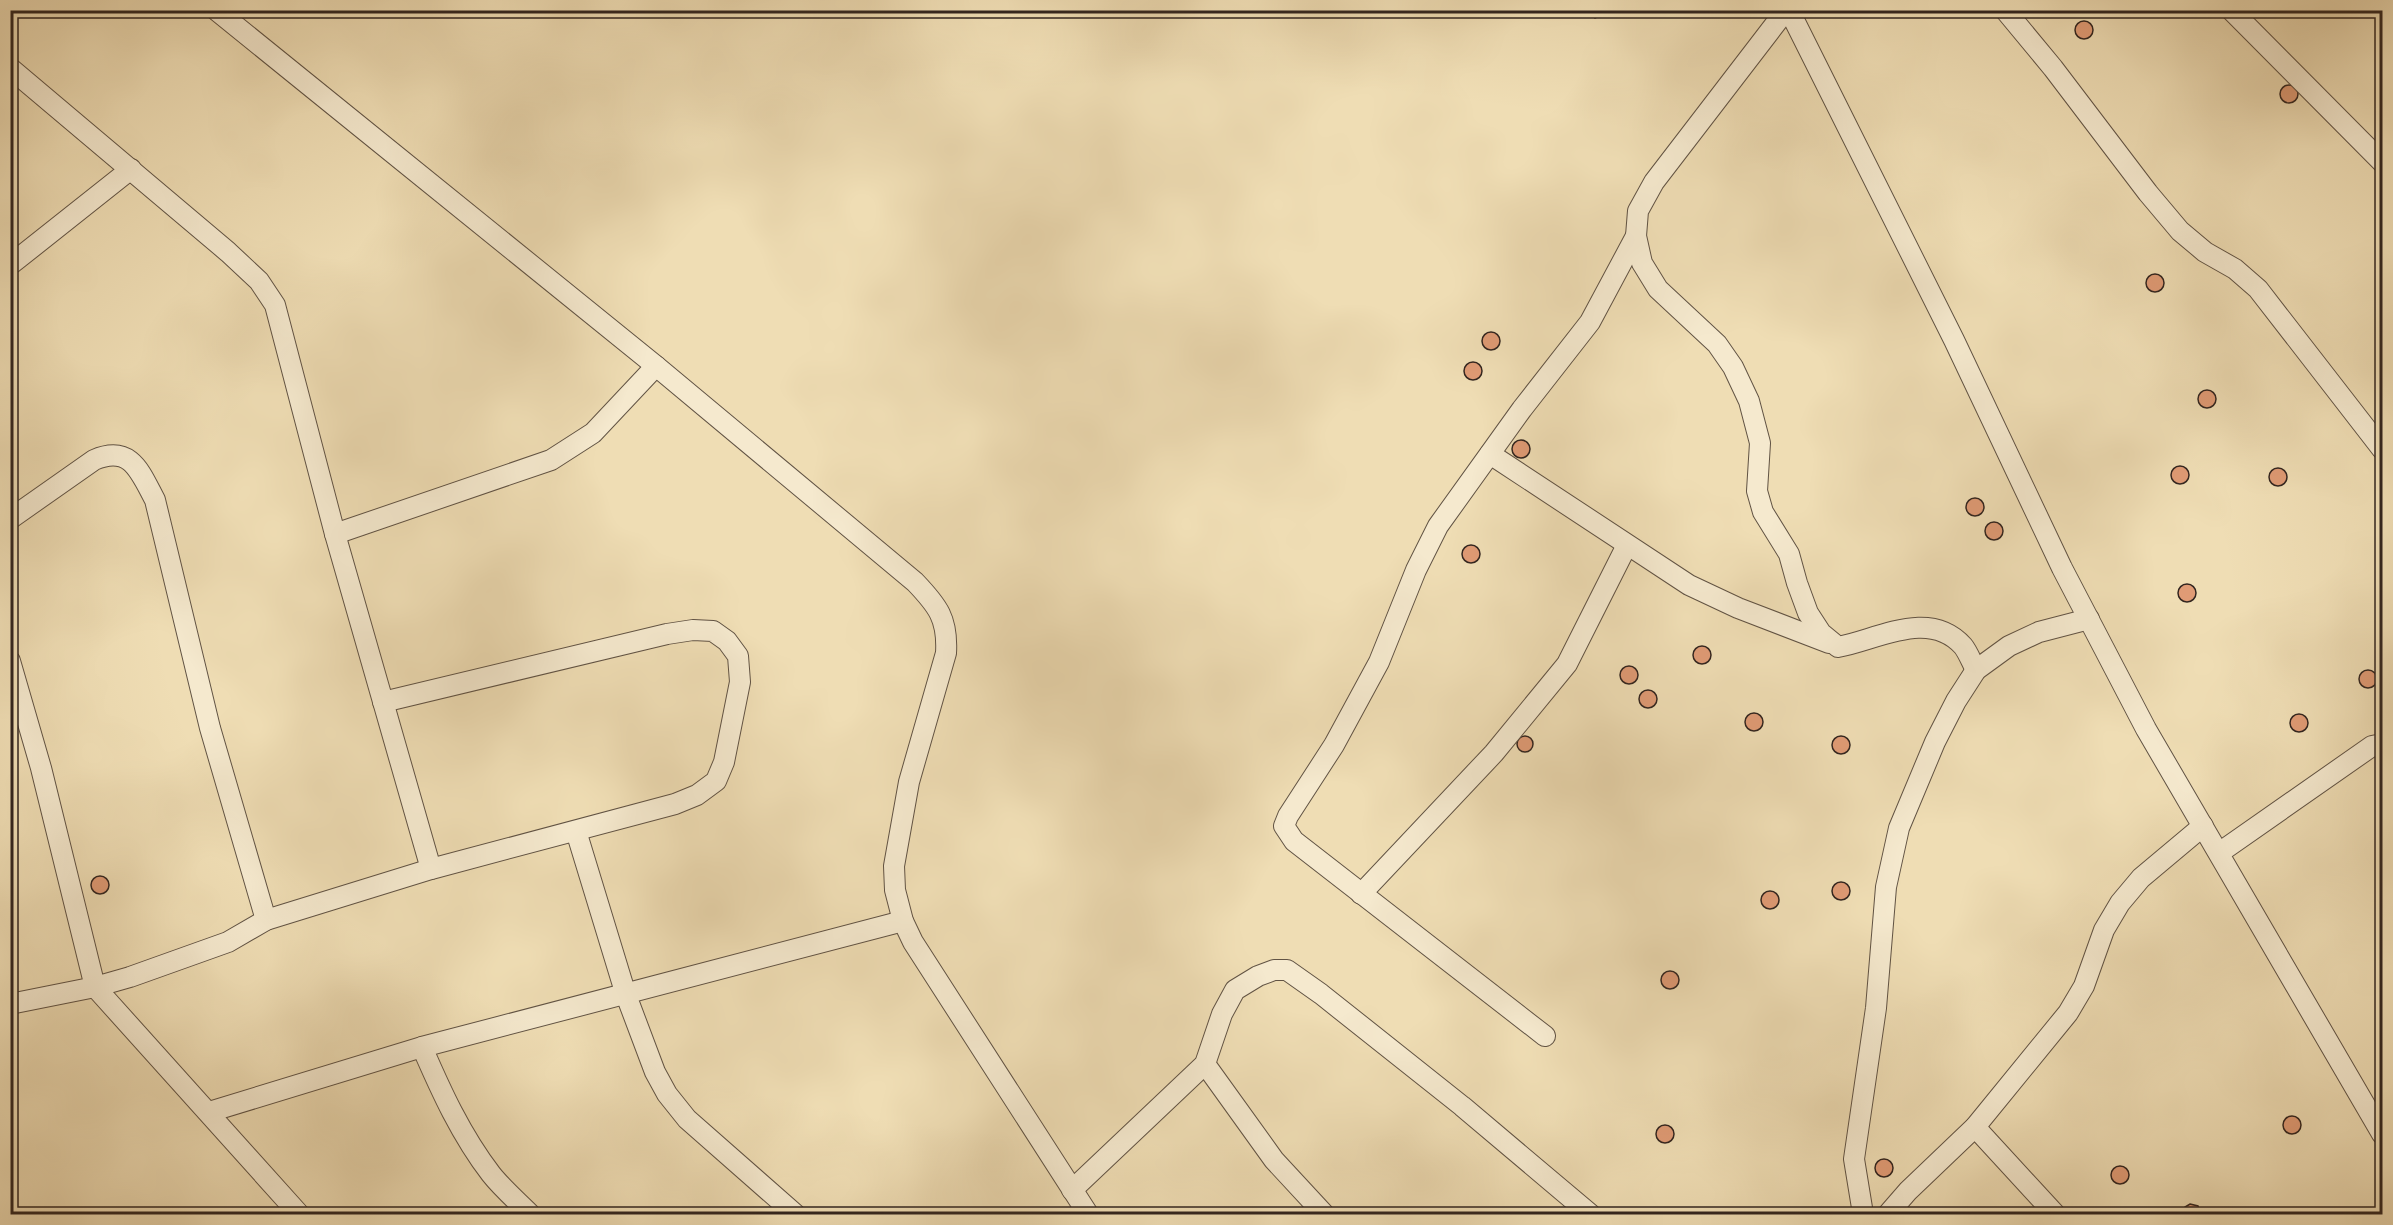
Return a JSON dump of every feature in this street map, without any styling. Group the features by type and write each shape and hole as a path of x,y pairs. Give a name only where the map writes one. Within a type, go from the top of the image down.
{"street":[{"path":"216,10 656,366 915,582 932,599 948,632 946,653 909,782 894,866 895,890 903,921 913,942 1088,1215"},
{"path":"1838,647 1821,633 1808,613 1789,554 1763,512 1757,491 1760,443 1749,401 1733,368 1717,344 1658,289 1642,263 1636,236 1638,211 1654,182 1787,10 1954,339 2062,568 2146,729 2382,1134"},
{"path":"2005,10 2054,68 2148,194 2180,231 2205,252 2235,269 2259,289 2382,449"},
{"path":"2231,10 2382,162"},
{"path":"10,68 244,266 259,281 276,305 335,534 431,869"},
{"path":"10,265 131,170"},
{"path":"1545,1036 1294,842 1285,831 1285,822 1334,745 1379,662 1416,570 1438,526 1590,322 1636,236"},
{"path":"335,534 551,460 593,433 656,366"},
{"path":"10,519 94,460 109,453 125,457 139,470 155,500 210,728 266,920"},
{"path":"1490,454 1689,585 1738,608 1838,647 1921,626 1944,632 1962,645 1977,670"},
{"path":"1361,894 1494,753 1567,664 1627,545"},
{"path":"1857,1212 1854,1159 1876,1008 1886,887 1899,828 1951,711 1977,670 2019,641 2039,632 2089,619"},
{"path":"10,1004 95,987 175,962 228,942 266,920 431,869 675,804 697,795 716,781 724,762 740,682 738,656 727,641 713,631 693,630 667,634 382,702"},
{"path":"10,661 40,768 95,987 299,1215"},
{"path":"2220,853 2372,746 2382,744"},
{"path":"1888,1215 1908,1191 1975,1127 2068,1013 2084,986 2104,930 2120,903 2142,878 2203,826"},
{"path":"576,831 626,995 655,1072 667,1094 687,1119 795,1215"},
{"path":"209,1112 422,1047 903,921"},
{"path":"1072,1190 1205,1064 1222,1014 1235,990 1258,976 1274,970 1287,970 1322,994 1462,1106 1590,1215"},
{"path":"422,1047 449,1109 469,1142 492,1175 530,1215"},
{"path":"1205,1064 1274,1160 1324,1215"},
{"path":"1975,1127 2055,1215"}],"building":[{"path":"1589,10 1605,10 1603,15 1595,18 1590,15"},
{"path":"2084,21 2090,24 2093,30 2090,36 2084,39 2078,36 2075,30 2078,24"},
{"path":"2289,85 2295,88 2298,94 2295,100 2289,103 2283,100 2280,94 2283,88"},
{"path":"2155,274 2161,277 2164,283 2161,289 2155,292 2149,289 2146,283 2149,277"},
{"path":"1491,332 1497,335 1500,341 1497,347 1491,350 1485,347 1482,341 1485,335"},
{"path":"1473,362 1479,365 1482,371 1479,377 1473,380 1467,377 1464,371 1467,365"},
{"path":"2207,390 2213,393 2216,399 2213,405 2207,408 2201,405 2198,399 2201,393"},
{"path":"1521,440 1527,443 1530,449 1527,455 1521,458 1515,455 1512,449 1515,443"},
{"path":"2180,466 2186,469 2189,475 2186,481 2180,484 2174,481 2171,475 2174,469"},
{"path":"2278,468 2284,471 2287,477 2284,483 2278,486 2272,483 2269,477 2272,471"},
{"path":"1975,498 1981,501 1984,507 1981,513 1975,516 1969,513 1966,507 1969,501"},
{"path":"1994,522 2000,525 2003,531 2000,537 1994,540 1988,537 1985,531 1988,525"},
{"path":"1471,545 1477,548 1480,554 1477,560 1471,563 1465,560 1462,554 1465,548"},
{"path":"2187,584 2193,587 2196,593 2193,599 2187,602 2181,599 2178,593 2181,587"},
{"path":"1702,646 1708,649 1711,655 1708,661 1702,664 1696,661 1693,655 1696,649"},
{"path":"1629,666 1635,669 1638,675 1635,681 1629,684 1623,681 1620,675 1623,669"},
{"path":"2368,670 2374,673 2377,679 2374,685 2368,688 2362,685 2359,679 2362,673"},
{"path":"1648,690 1654,693 1657,699 1654,705 1648,708 1642,705 1639,699 1642,693"},
{"path":"1754,713 1760,716 1763,722 1760,728 1754,731 1748,728 1745,722 1748,716"},
{"path":"2299,714 2305,717 2308,723 2305,729 2299,732 2293,729 2290,723 2293,717"},
{"path":"1522,736 1528,736 1533,744 1531,750 1522,752 1517,747 1517,741"},
{"path":"1841,736 1847,739 1850,745 1847,751 1841,754 1835,751 1832,745 1835,739"},
{"path":"100,876 106,879 109,885 106,891 100,894 94,891 91,885 94,879"},
{"path":"1841,882 1847,885 1850,891 1847,897 1841,900 1835,897 1832,891 1835,885"},
{"path":"1770,891 1776,894 1779,900 1776,906 1770,909 1764,906 1761,900 1764,894"},
{"path":"1670,971 1676,974 1679,980 1676,986 1670,989 1664,986 1661,980 1664,974"},
{"path":"2292,1116 2298,1119 2301,1125 2298,1131 2292,1134 2286,1131 2283,1125 2286,1119"},
{"path":"1665,1125 1671,1128 1674,1134 1671,1140 1665,1143 1659,1140 1656,1134 1659,1128"},
{"path":"1884,1159 1890,1162 1893,1168 1890,1174 1884,1177 1878,1174 1875,1168 1878,1162"},
{"path":"2120,1166 2126,1169 2129,1175 2126,1181 2120,1184 2114,1181 2111,1175 2114,1169"},
{"path":"2190,1204 2198,1206 2201,1214 2184,1214 2185,1207"}]}
